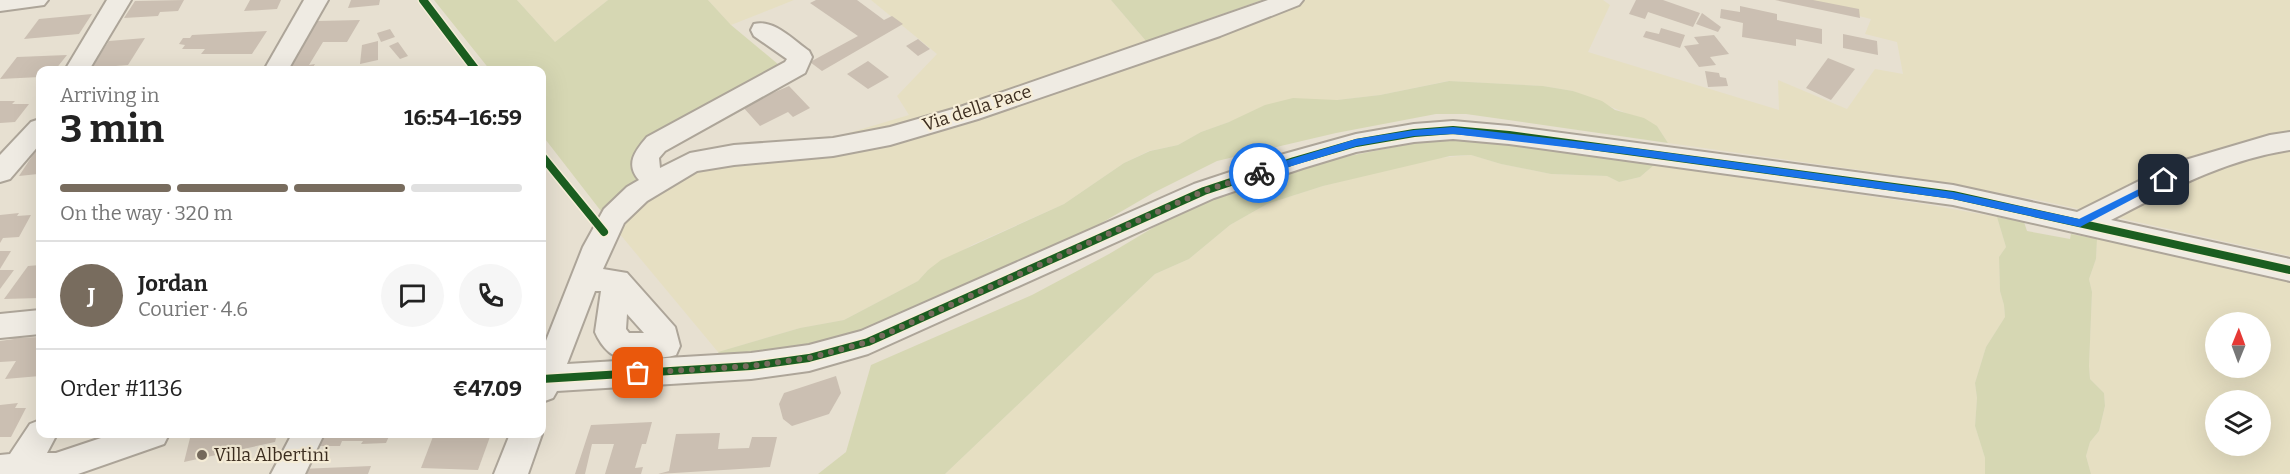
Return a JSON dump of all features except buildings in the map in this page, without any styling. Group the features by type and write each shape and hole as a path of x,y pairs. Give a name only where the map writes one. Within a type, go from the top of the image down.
{"street":[{"path":"0,3 36,0"},
{"path":"79,66 119,0"},
{"path":"278,66 316,0"},
{"name":"Via della Pace","path":"546,374 604,232 614,216 637,194 690,163 734,154 833,147 890,136 980,109 1211,30 1291,0"},
{"path":"656,181 645,169 646,156 656,144 796,67 800,57 763,30"},
{"path":"546,382 751,366 809,358 858,345 1204,191 1294,160 1356,142 1414,133 1453,130 1509,135 1953,195 2290,270"},
{"path":"0,172 36,132"},
{"path":"2080,223 2185,170 2270,144 2290,141"},
{"path":"584,279 617,281"},
{"path":"0,326 36,322"},
{"path":"11,471 38,438"},
{"path":"11,471 56,467 141,438"},
{"path":"288,474 306,438"},
{"path":"511,474 524,438"}],"shaded area":[{"path":"517,0 608,0 555,42"},
{"path":"708,0 794,0 731,25"},
{"path":"871,0 1111,0 1146,41 1262,0 1603,0 1610,5 1588,52 1779,110 1778,80 1847,109 1875,69 1903,74 1897,42 1865,34 1871,19 1793,0 2290,0 2290,256 2043,201 1924,179 1668,143 1657,126 1573,91 1543,86 1448,81 1229,122 1201,132 1178,145 1149,151 1124,163 1064,204 974,244 928,270 918,281 844,320 800,328 718,352 604,215 640,175 815,143 909,115 897,96 937,54"},
{"path":"1471,155 1501,164 1551,174 1607,176 1619,182 1640,177 1654,165 1930,205 1997,217 2006,247 1999,257 2000,291 2005,317 1986,347 1975,383 1977,398 1975,426 1985,458 1985,474 945,474 1155,274 1189,259 1230,225 1267,204 1323,186 1428,159"},
{"path":"2097,239 2290,282 2290,474 2091,474 2086,456 2090,442 2099,431 2105,406 2104,393 2090,379 2092,292 2089,279 2096,259"}],"green space":[{"path":"434,0 517,0 555,42 608,0 708,0 731,25 785,70 636,150 640,175 604,215 546,140 546,66 487,66"},
{"path":"1111,0 1262,0 1146,41"},
{"path":"1449,81 1543,86 1573,91 1602,101 1615,110 1644,118 1657,126 1668,143 1466,114 1436,114 1336,133 1217,161 1153,193 1086,232 819,350 724,360 718,352 800,328 844,320 918,281 941,260 1064,204 1124,163 1150,151 1178,145 1201,132 1265,105 1293,98 1337,100 1380,95"},
{"path":"1446,137 1505,141 1654,165 1640,177 1619,182 1607,176 1551,174 1501,164 1471,155 1450,156 1323,186 1267,204 1230,225 1189,259 1155,274 945,474 818,474 846,452 871,365 1032,295 1234,184 1349,156"},
{"path":"1997,217 2024,222 2027,231 2070,239 2071,234 2097,239 2096,259 2089,279 2092,292 2089,366 2090,379 2104,393 2105,406 2099,431 2090,442 2086,456 2091,474 1985,474 1985,458 1975,426 1977,398 1975,383 1986,347 2005,317 2000,291 1999,257 2006,247"}],"cycle path":[{"path":"423,0 473,66"},
{"path":"546,379 751,366 809,358 868,342 1204,191 1356,143 1414,133 1453,130 1509,135 1953,195 2290,270"},
{"path":"546,161 604,232"}],"way so far":[{"path":"638,373 751,366 809,358 868,342 1204,191 1259,173"}],"place":[{"name":"Villa Albertini","path":"202,455"}],"route":[{"path":"1259,173 1356,142 1414,133 1453,130 1625,150 1953,195 2080,223 2164,180"}]}
